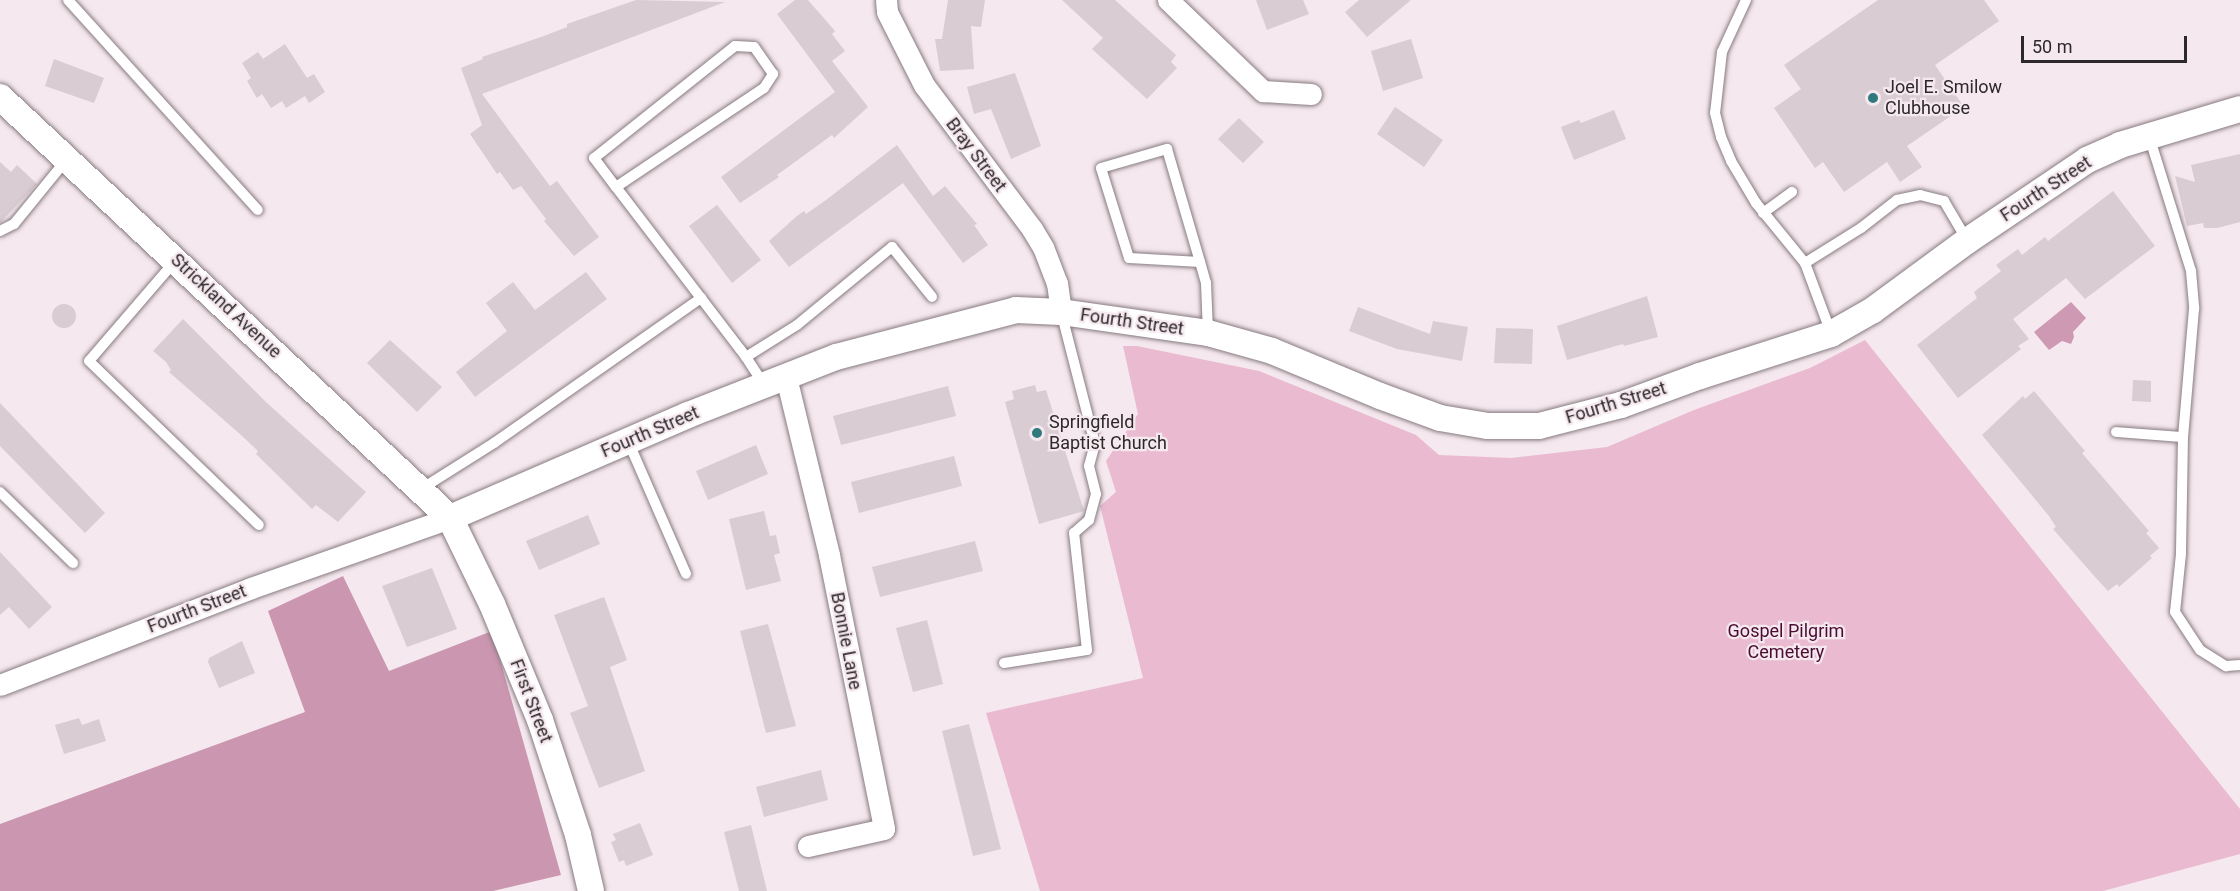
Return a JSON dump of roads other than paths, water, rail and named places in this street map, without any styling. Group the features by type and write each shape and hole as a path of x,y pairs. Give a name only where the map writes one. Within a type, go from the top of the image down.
{"street":[{"name":"Bray Street","path":"886,0 887,12 924,85 1043,247 1058,283 1061,312"},
{"path":"1168,0 1263,91 1311,94"},
{"name":"Strickland Avenue","path":"0,97 450,518"},
{"name":"Fourth Street","path":"0,685 251,588 450,518 628,441 836,357 1016,310 1061,312 1208,333 1282,354 1380,396 1440,418 1488,426 1539,426 1621,405 1700,376 1831,334 1873,310 1967,241 2087,160 2120,145 2240,110"},
{"name":"Bonnie Lane","path":"775,381 829,555 884,830 808,846"},
{"name":"First Street","path":"450,518 492,604 540,720 578,835 591,891"}],"lane":[{"path":"68,0 258,210"},
{"path":"1746,0 1722,52 1715,113 1721,137 1731,161 1763,213 1805,263 1831,334"},
{"path":"616,187 764,88 774,74 754,47 735,46 594,158 616,187 746,357 775,381"},
{"path":"2149,136 2191,271 2194,309 2183,437 2184,501 2175,612 2200,650 2226,666 2240,665"},
{"path":"1200,262 1129,258 1101,168 1167,149 1200,262 1206,283 1208,333"},
{"path":"0,231 14,224 67,159"},
{"path":"1763,213 1792,192"},
{"path":"1805,263 1861,228 1897,200 1920,195 1944,201 1967,241"},
{"path":"746,357 797,325 892,248 932,297"},
{"path":"176,260 89,361 259,525"},
{"path":"420,489 494,443 701,298"},
{"path":"1004,663 1087,650 1074,533 1089,520 1096,494 1089,466 1095,444 1061,312"},
{"path":"2115,432 2183,437"},
{"path":"628,441 686,574"},
{"path":"1,495 73,563"}],"place":[{"name":"Joel E. Smilow Clubhouse","path":"1873,98"},
{"name":"Springfield Baptist Church","path":"1037,433"}],"park label":[{"name":"Gospel Pilgrim Cemetery","path":"1786,642"}]}
